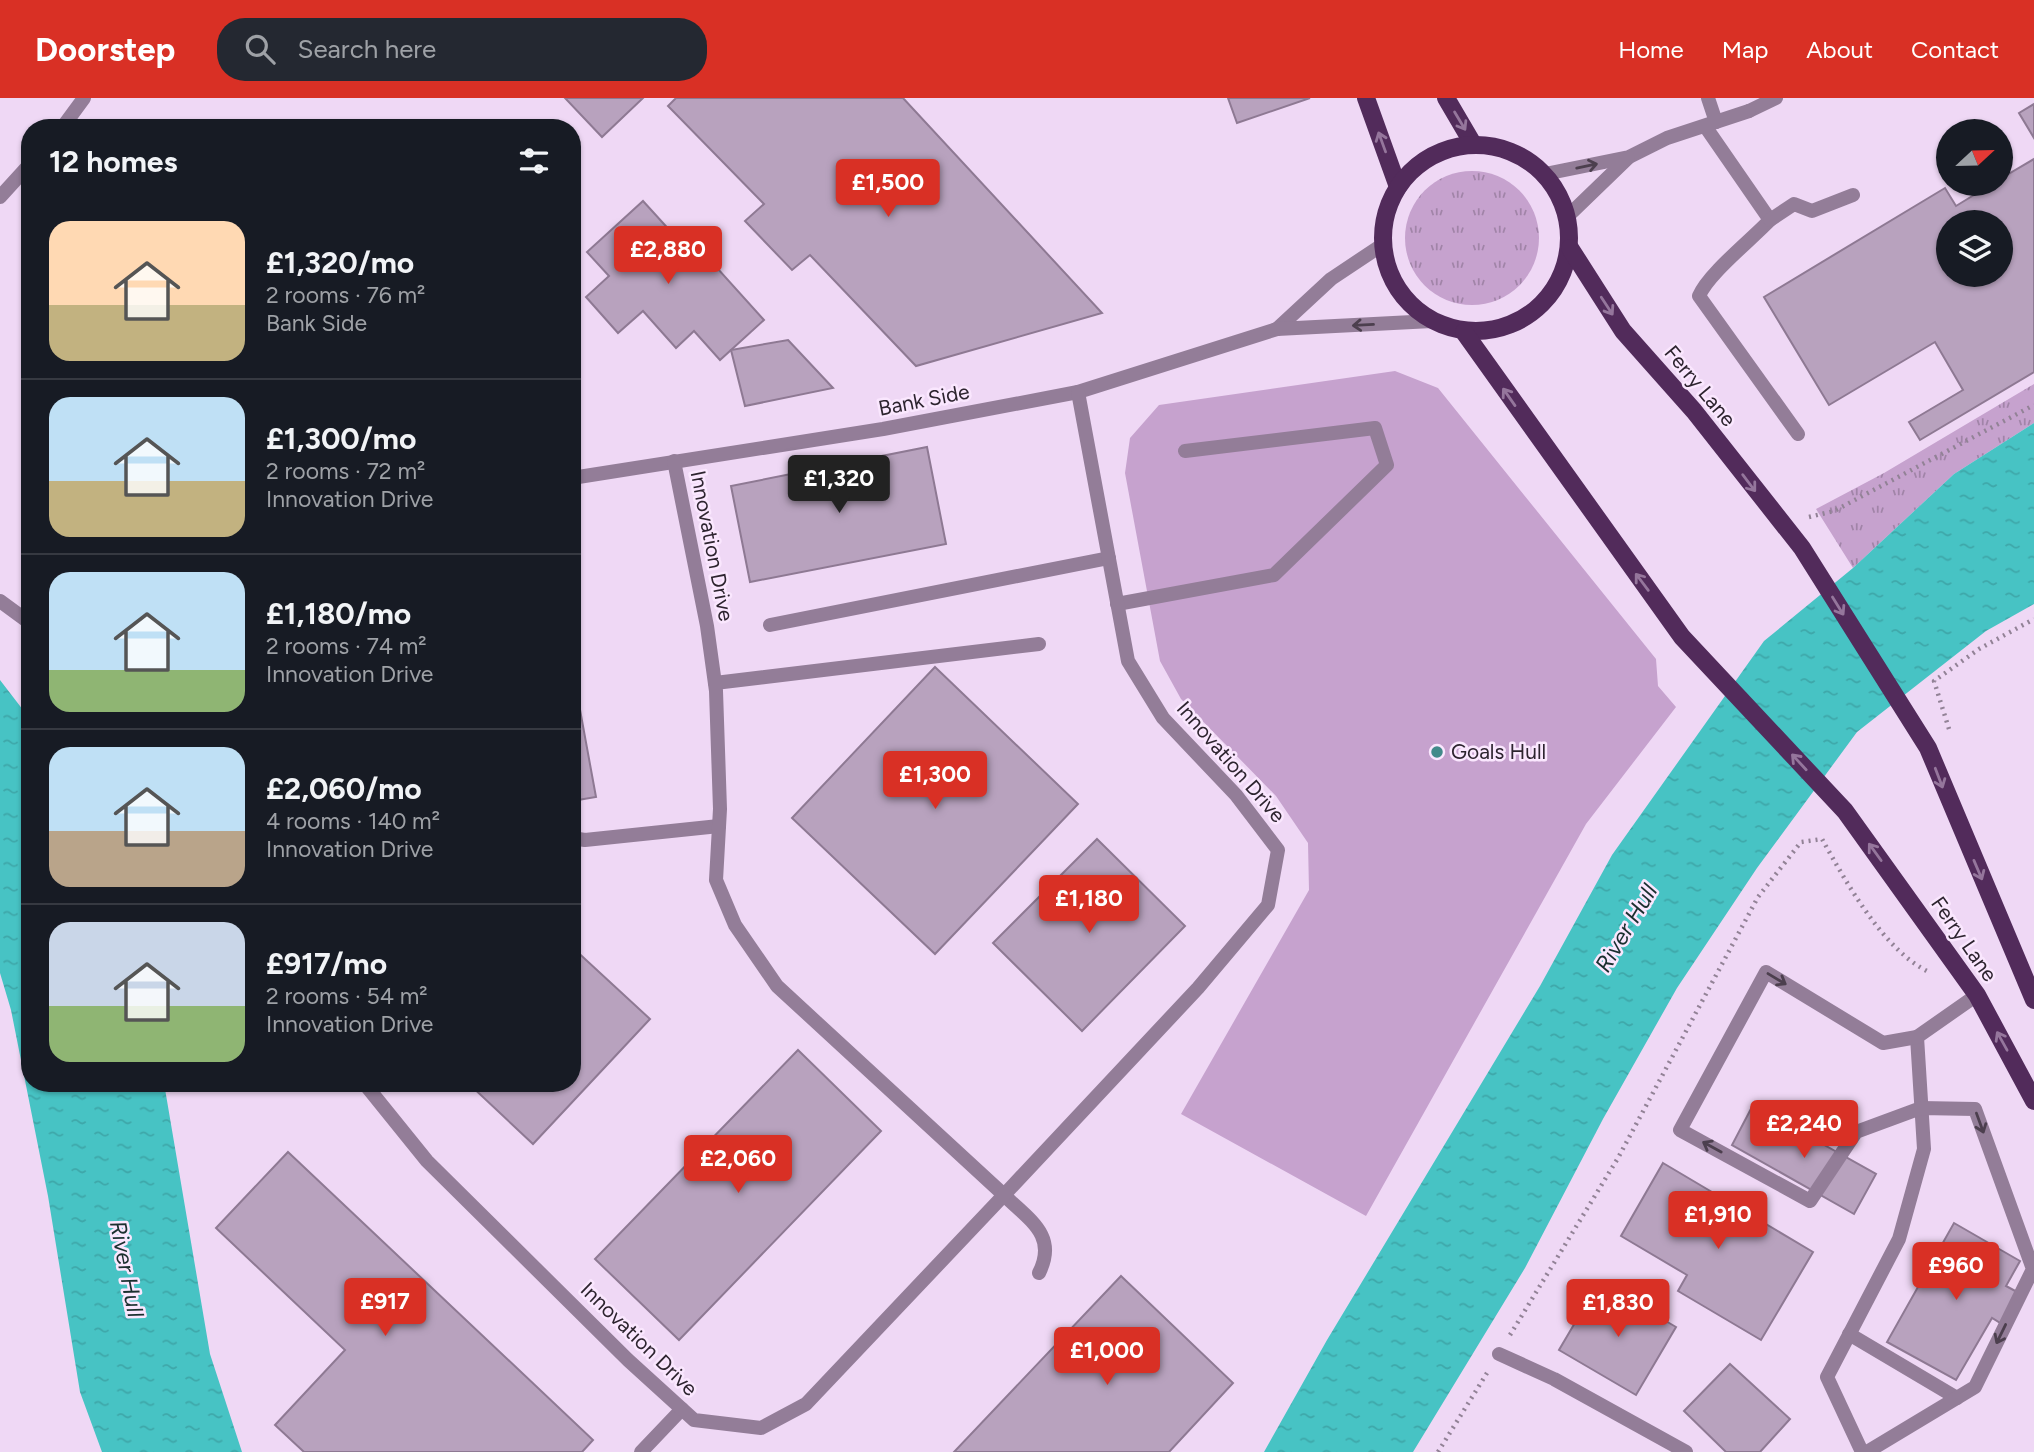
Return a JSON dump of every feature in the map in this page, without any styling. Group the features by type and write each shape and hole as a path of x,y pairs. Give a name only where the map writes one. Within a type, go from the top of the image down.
{"main road":[{"path":"1366,98 1398,187"},
{"path":"1446,98 1473,144"},
{"path":"1473,144 1514,152 1545,174 1569,215 1570,248 1557,286 1528,317 1494,331 1464,332 1432,321 1394,284 1382,244 1383,222 1398,187 1433,155 1473,144"},
{"name":"Ferry Lane","path":"1570,248 1623,331 1694,411 1802,548 1927,748 2033,993"},
{"name":"Ferry Lane","path":"1464,332 1682,637 1845,811 1977,995 2034,1101"}],"street":[{"path":"69,119 84,98"},
{"path":"1708,98 1711,124 1770,220"},
{"path":"1545,174 1629,157 1667,138 1749,111 1776,98"},
{"path":"1569,215 1629,157"},
{"path":"0,197 21,173"},
{"path":"1798,433 1699,296 1705,281 1735,256 1770,220 1794,204 1812,211 1853,195"},
{"name":"Bank Side","path":"1277,329 1331,279 1382,244"},
{"name":"Bank Side","path":"581,476 883,429 1078,391 1277,329 1432,321"},
{"name":"Innovation Drive","path":"371,1092 427,1161 694,1420 761,1428 806,1404 1198,988 1268,905 1278,849 1236,795 1163,718 1128,661 1078,391"},
{"path":"1117,604 1274,575 1387,465 1375,428 1185,451"},
{"name":"Innovation Drive","path":"674,461 707,626 715,683 719,825 716,880 735,925 777,986 1004,1195"},
{"path":"770,625 1109,558"},
{"path":"0,601 21,616"},
{"path":"715,683 1040,644"},
{"path":"581,839 719,825"},
{"path":"1917,1037 1921,1108 1924,1149 1899,1239 1827,1377 1865,1452 1975,1387 2033,1269 1975,1110 1921,1108 1856,1132 1810,1201 1680,1130 1766,972 1883,1043 1917,1037 1977,995"},
{"path":"1004,1195 1045,1238 1048,1249 1039,1273"},
{"path":"1849,1334 1957,1398"},
{"path":"1499,1354 1554,1379 1686,1452"},
{"path":"641,1452 682,1409"}],"path":[{"path":"1781,523 1834,511 2034,405"},
{"path":"1951,734 1934,681 1979,649 2034,619"}],"green space":[{"path":"1472,171 1498,176 1520,190 1534,212 1539,238 1534,264 1520,286 1498,300 1472,305 1446,300 1424,286 1410,264 1405,238 1410,212 1424,190 1446,176"},
{"name":"Goals Hull","path":"1395,371 1438,388 1656,659 1658,686 1676,707 1586,824 1366,1216 1181,1114 1309,890 1308,843 1276,796 1181,699 1160,661 1125,473 1130,438 1159,405"},
{"path":"2034,384 2034,423 1954,474 1853,568 1816,509 1884,473"}],"water":[{"name":"River Hull","path":"2034,423 2034,604 1986,631 1857,732 1757,868 1677,988 1603,1119 1525,1268 1413,1452 1264,1452 1327,1340 1540,986 1612,855 1764,641 1853,568 1954,474"},
{"path":"0,680 21,707 21,1060 0,973"},
{"name":"River Hull","path":"27,1092 166,1092 210,1354 242,1452 102,1452 80,1392 48,1196"}],"building":[{"path":"565,98 643,98 602,137"},
{"path":"676,98 903,98 1102,313 916,366 810,255 792,270 745,221 764,204 668,106"},
{"path":"1228,98 1310,98 1237,123"},
{"path":"2034,104 2034,138 2019,113"},
{"path":"2034,159 2034,372 1920,440 1909,422 1963,390 1935,342 1829,405 1764,297 1936,193 1936,196 1950,196 1956,206 1972,196 2013,196 2013,171"},
{"path":"643,201 683,245 690,238 764,320 720,360 694,331 676,348 643,311 618,333 586,297 609,276 587,252"},
{"path":"788,340 833,388 745,406 731,350"},
{"path":"927,447 946,544 750,582 731,486"},
{"path":"935,667 1078,804 935,954 792,818"},
{"path":"581,715 596,797 581,800"},
{"path":"1097,839 1185,926 1082,1031 993,943"},
{"path":"581,955 650,1019 533,1144 478,1092 581,1092"},
{"path":"798,1050 881,1131 679,1340 595,1259"},
{"path":"1753,1105 1876,1174 1854,1214 1732,1145"},
{"path":"288,1152 593,1440 582,1452 304,1452 275,1425 345,1350 216,1228"},
{"path":"1663,1163 1813,1252 1761,1340 1678,1291 1687,1275 1621,1236"},
{"path":"1954,1223 2020,1261 2006,1286 2019,1293 2002,1324 1992,1318 1956,1380 1887,1342"},
{"path":"1121,1276 1233,1383 1169,1452 954,1452"},
{"path":"1599,1282 1676,1327 1636,1395 1559,1350"},
{"path":"1730,1364 1790,1419 1760,1452 1726,1452 1684,1411"}],"place":[{"name":"Goals Hull","path":"1437,752"}]}
